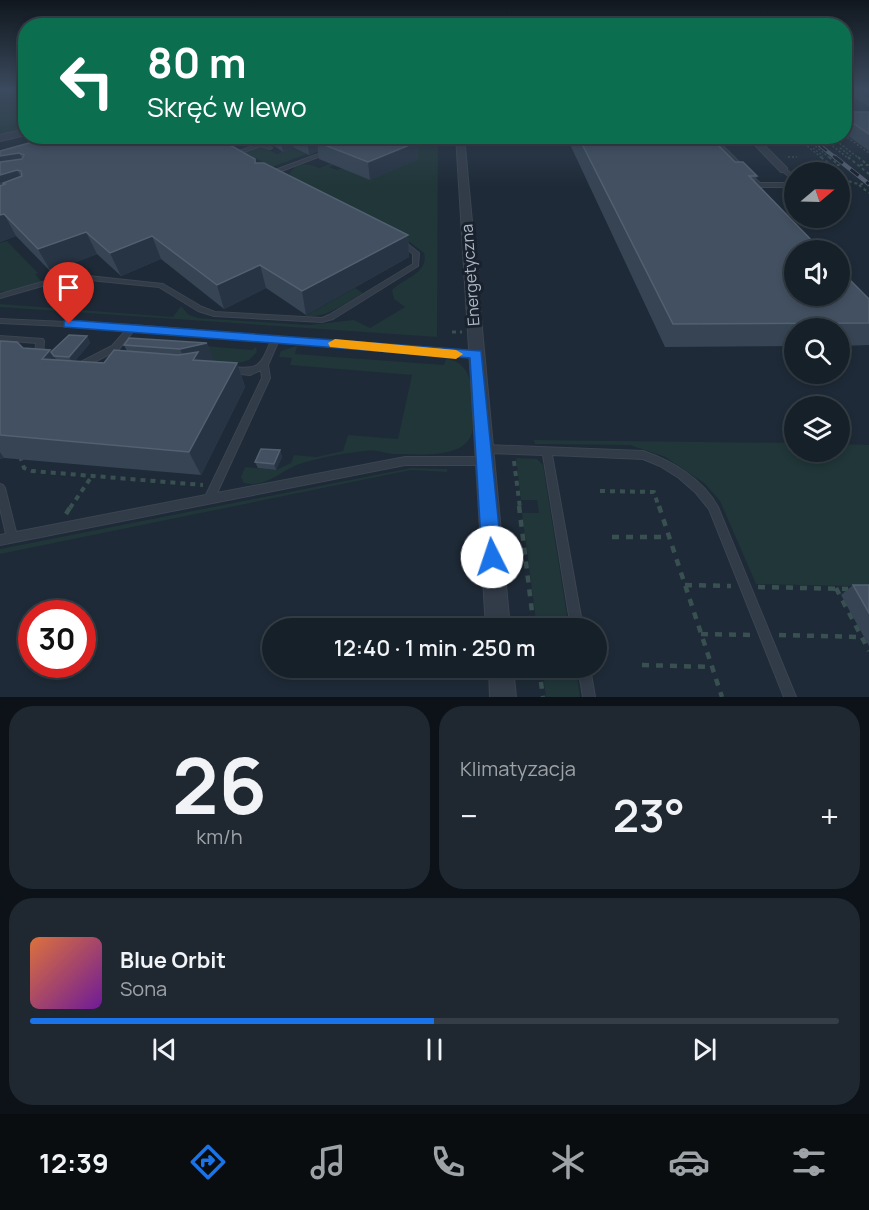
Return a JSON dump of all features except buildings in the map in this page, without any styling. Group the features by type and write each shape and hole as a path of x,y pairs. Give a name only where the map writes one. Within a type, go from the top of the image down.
{"street":[{"path":"0,138 18,134"},
{"name":"Energetyczna","path":"460,144 497,618"},
{"path":"758,144 784,170"},
{"path":"502,678 503,697"}],"lane":[{"path":"228,151 247,144"},
{"path":"228,151 261,144 270,148"},
{"path":"718,144 759,185 784,185"},
{"path":"263,181 275,176 277,171 335,150"},
{"path":"228,151 242,158"},
{"path":"314,158 324,163"},
{"path":"267,171 283,180"},
{"path":"0,296 70,276 161,285 200,309 214,314 322,320 332,317 416,265 418,258 414,250 394,237"},
{"path":"0,321 133,327 452,354 476,354"},
{"path":"75,369 115,348 133,327"},
{"path":"0,338 40,341 39,366"},
{"path":"209,500 266,378 264,365 276,339"},
{"path":"115,348 118,358"},
{"path":"220,370 250,372 264,365"},
{"path":"0,540 405,461 484,455 512,450 643,454 656,459 696,485 713,507 790,697"},
{"path":"547,451 575,618"},
{"path":"0,488 12,537"},
{"path":"586,678 589,697"}],"path":[{"path":"852,141 863,149 869,150"},
{"path":"804,144 826,162"},
{"path":"813,144 835,162"},
{"path":"831,144 869,174"},
{"path":"841,144 868,165 858,165"},
{"path":"809,148 818,148"},
{"path":"813,148 823,156"},
{"path":"836,148 846,148"},
{"path":"840,148 851,156"},
{"path":"790,157 797,157"},
{"path":"850,181 863,184"},
{"path":"858,184 869,192"},
{"path":"512,450 533,618"},
{"path":"20,456 24,468 32,471 204,485 208,478"},
{"path":"56,529 92,476"},
{"path":"600,491 654,492 722,697"},
{"path":"612,537 669,537"},
{"path":"685,585 848,589"},
{"path":"836,588 869,651"},
{"path":"642,665 712,667"},
{"path":"540,678 543,697"}],"green space":[{"path":"0,123 18,123 18,130 0,135"},
{"path":"265,144 283,144 307,154 272,167 244,152 261,146 277,154 287,150 279,146 272,148"},
{"path":"367,144 438,144 437,337 0,307 0,304 173,317 181,306 189,315 198,318 309,325 354,320 370,328 405,307 394,299 392,290 423,266 424,253 398,233 290,177 293,169 303,164 319,168 332,163 335,164 329,167 337,170 343,168"},
{"path":"7,241 38,273 35,274 41,281 19,289 0,292 0,243"},
{"path":"355,288 363,293 328,313 305,316"},
{"path":"134,340 252,350 256,347 257,352 249,360 239,363 129,354 126,347"},
{"path":"297,346 295,354 444,365 446,359 457,362 469,376 471,386 473,429 469,439 453,451 442,453 394,454 370,451 334,456 296,466 268,481 244,483 241,477 245,467 276,470 291,463 294,455 316,457 343,451 348,435 398,439 412,375 290,365 292,358 279,357 281,351"},
{"path":"534,440 784,443 784,462 850,462 850,444 869,445 869,596 852,586 756,584 720,501 704,483 665,457 630,445 535,444"},
{"path":"516,458 537,459 543,465 567,618 536,618 522,513 539,513 537,500 521,500"},
{"path":"411,468 447,469 447,472 411,470 0,554 0,549"},
{"path":"543,678 577,678 580,697 546,697"}],"railway":[{"path":"818,144 837,159"},
{"path":"835,157 869,184"}],"slow traffic":[{"path":"335,343 456,354"}],"route":[{"path":"69,324 476,354 492,557"}]}
